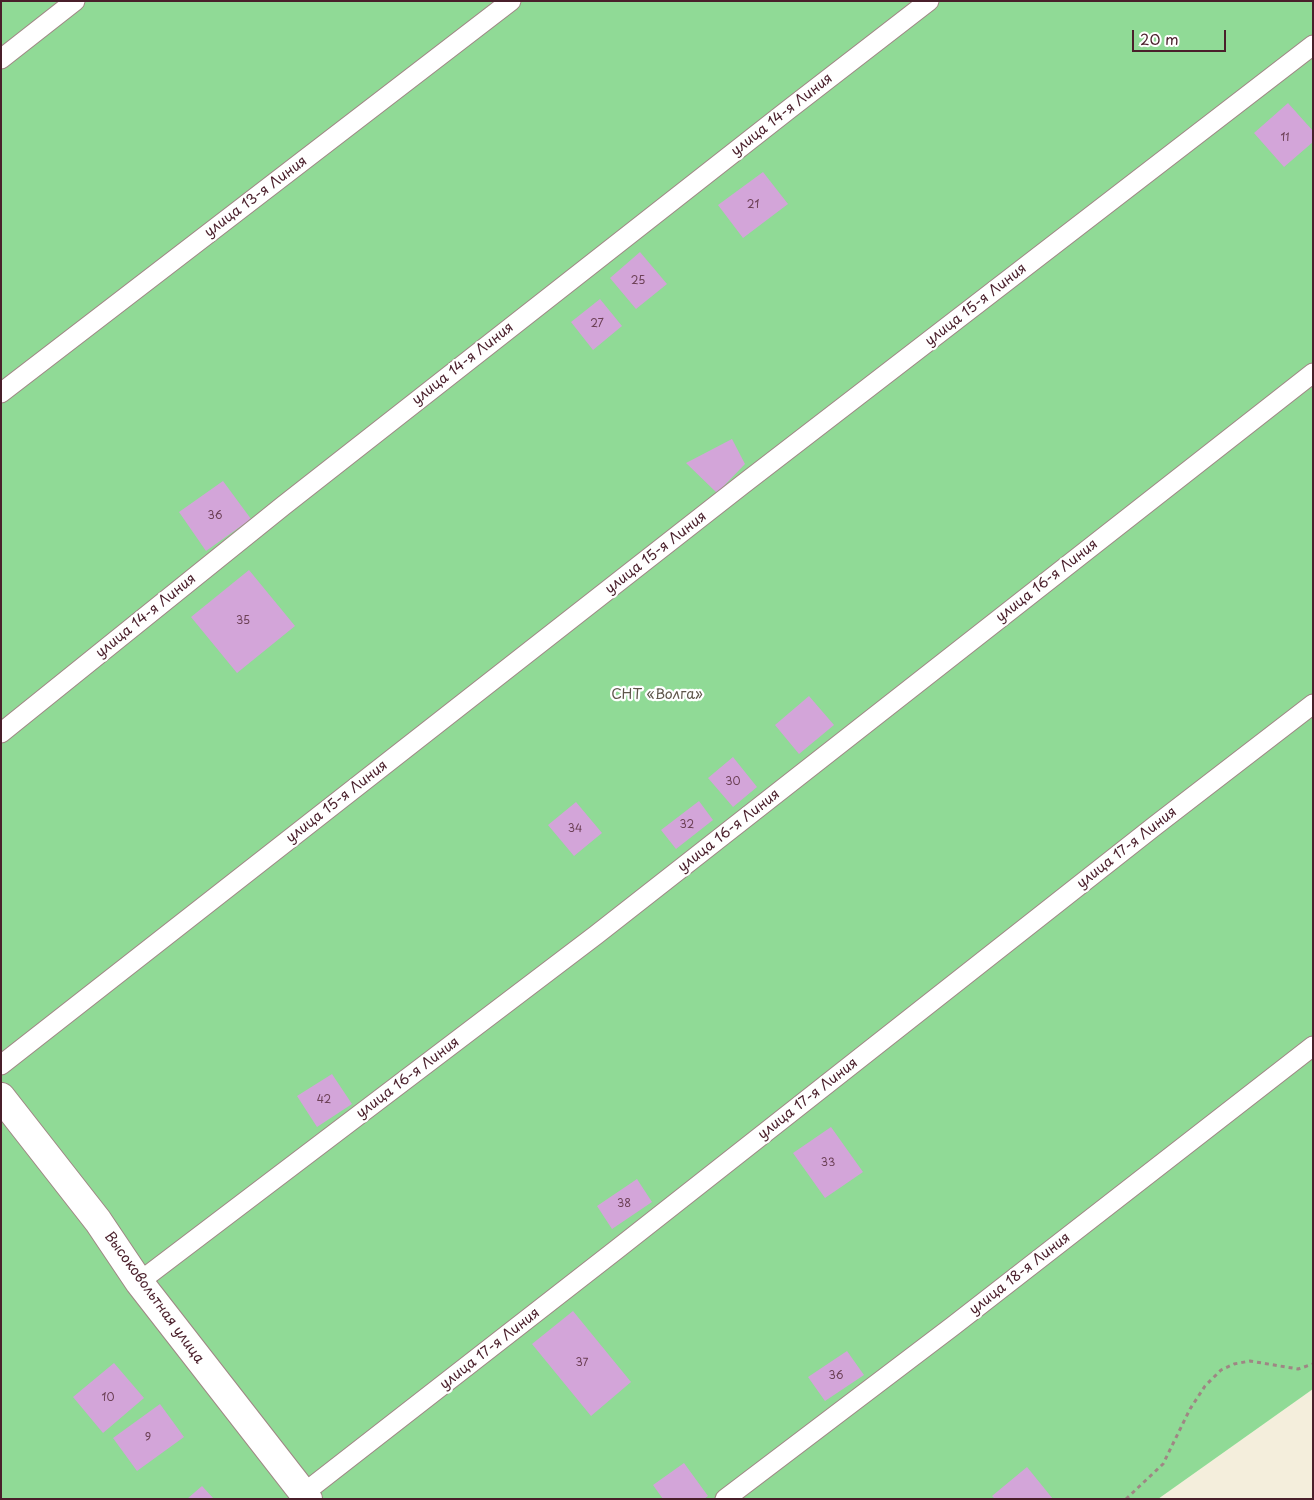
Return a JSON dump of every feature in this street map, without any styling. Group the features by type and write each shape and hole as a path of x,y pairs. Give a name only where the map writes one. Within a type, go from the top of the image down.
{"street":[{"name":"Высоковольтная улица","path":"1,1097 98,1221 139,1282 306,1496"}],"lane":[{"path":"1,58 75,1"},
{"name":"улица 13-я Линия","path":"1,393 511,1"},
{"name":"улица 14-я Линия","path":"1,733 290,500 929,1"},
{"name":"улица 15-я Линия","path":"1,1065 734,492 1313,45"},
{"name":"улица 16-я Линия","path":"139,1282 596,935 1313,373"},
{"name":"улица 17-я Линия","path":"306,1496 1156,825 1313,704"},
{"name":"улица 18-я Линия","path":"725,1499 953,1326 1313,1046"}],"path":[{"path":"1126,1499 1164,1464 1190,1409 1205,1386 1221,1370 1234,1364 1250,1361 1298,1369 1313,1364"}],"green space":[{"name":"СНТ «Волга»","path":"1,1 1313,1 1313,1389 1158,1499 1,1499"}],"building":[{"path":"1288,103 1313,131 1313,142 1284,167 1254,133"},
{"path":"763,172 788,204 743,238 718,205"},
{"path":"640,252 667,284 636,309 610,278"},
{"path":"600,299 622,326 593,350 571,322"},
{"path":"732,439 745,464 717,493 686,463"},
{"path":"223,481 251,519 206,551 179,512"},
{"path":"249,570 295,626 237,673 191,617"},
{"path":"809,696 834,725 799,754 775,725"},
{"path":"733,757 757,787 733,807 708,778"},
{"path":"699,801 713,820 676,849 661,830"},
{"path":"576,802 602,833 574,856 548,825"},
{"path":"332,1074 352,1104 317,1127 297,1096"},
{"path":"831,1127 863,1172 825,1198 793,1153"},
{"path":"637,1179 652,1202 612,1229 597,1206"},
{"path":"573,1311 631,1382 591,1416 532,1344"},
{"path":"847,1351 864,1375 825,1401 808,1377"},
{"path":"114,1363 144,1398 103,1433 73,1397"},
{"path":"160,1404 184,1437 137,1471 113,1438"},
{"path":"684,1463 708,1496 704,1499 663,1499 653,1485"},
{"path":"1027,1467 1053,1499 995,1499 992,1496"},
{"path":"202,1486 214,1499 187,1499"}]}
